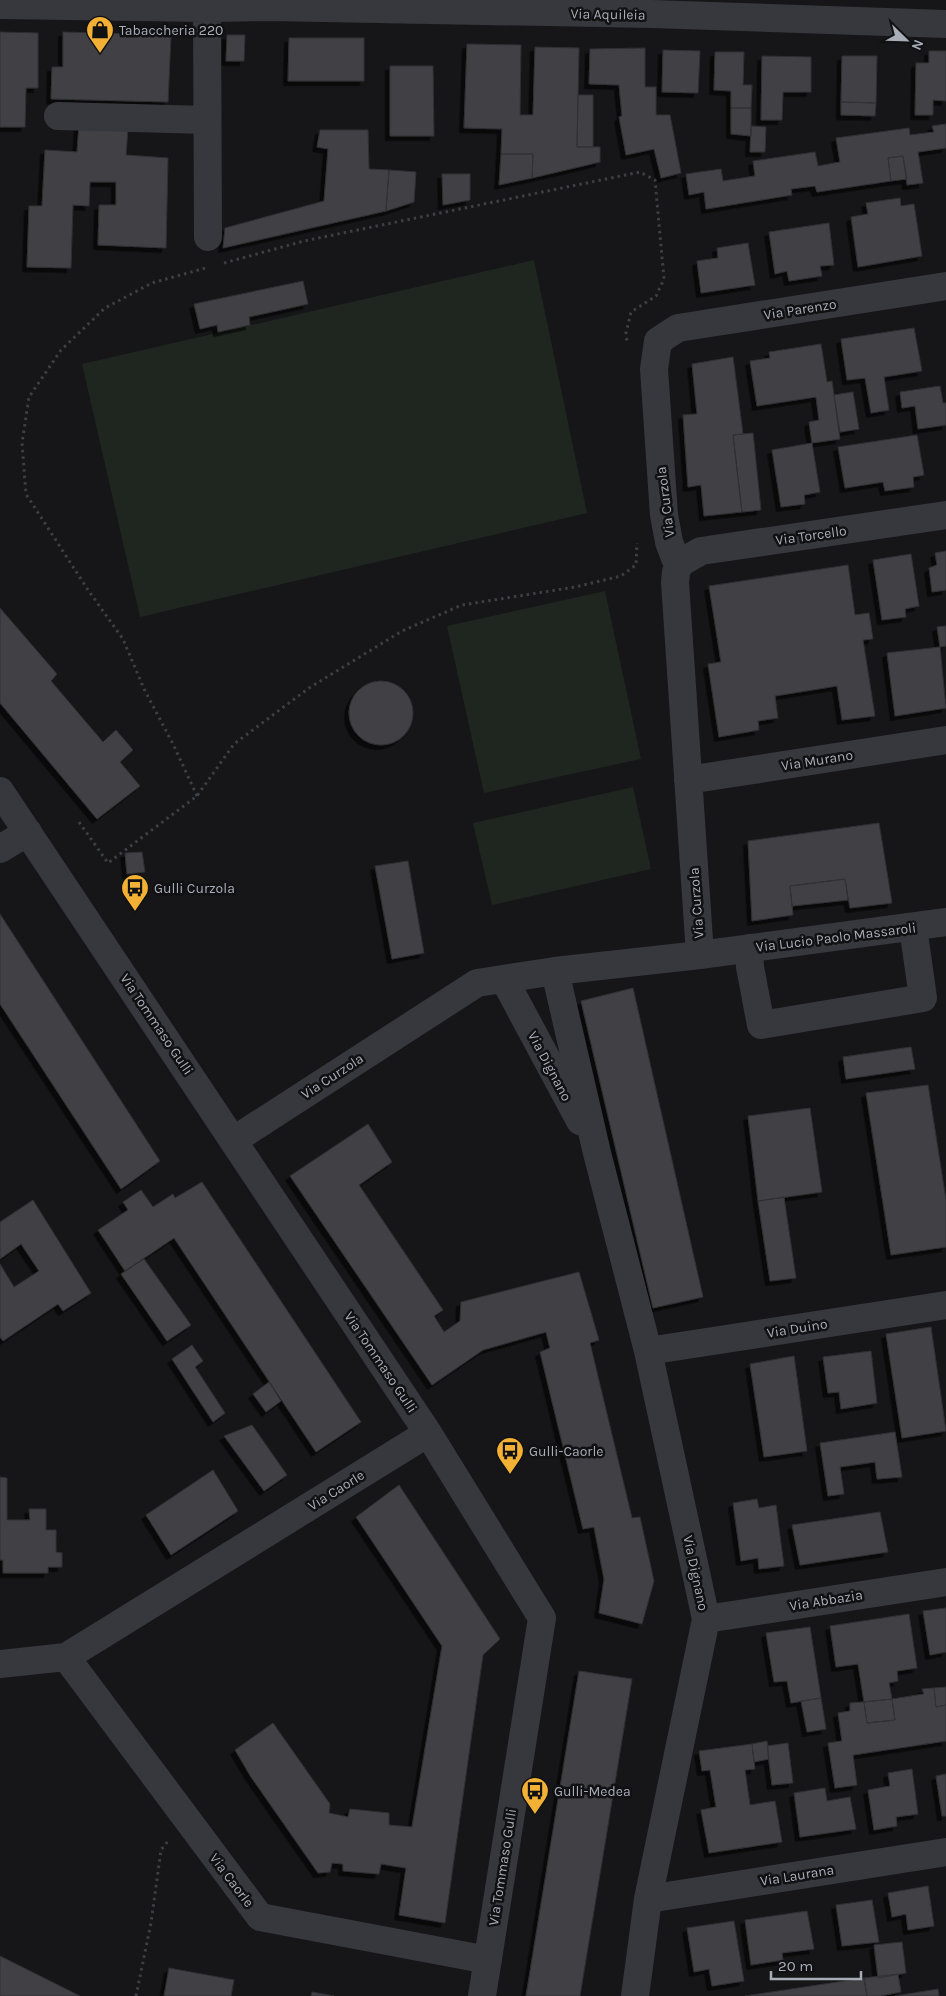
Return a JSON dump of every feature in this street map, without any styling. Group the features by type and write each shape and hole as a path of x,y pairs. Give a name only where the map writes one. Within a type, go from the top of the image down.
{"street":[{"name":"Via Aquileia","path":"0,5 207,8 269,4 946,24"},
{"path":"207,8 208,238"},
{"path":"58,116 208,120"},
{"name":"Via Parenzo","path":"658,341 678,328 946,286"},
{"name":"Via Curzola","path":"234,1140 477,983 555,971 725,952 688,780 675,582 676,572 680,563 675,558 664,515 654,369 658,341"},
{"name":"Via Torcello","path":"680,563 701,551 946,515"},
{"name":"Via Murano","path":"688,780 946,740"},
{"name":"Via Tommaso Gulli","path":"0,791 428,1433 542,1618 482,1996"},
{"path":"0,849 28,832"},
{"name":"Via Lucio Paolo Massaroli","path":"725,952 946,922"},
{"path":"725,952 750,967 761,1025 923,998 913,927"},
{"name":"Via Dignano","path":"555,971 597,1153 648,1351 706,1619 648,1899 635,1996"},
{"name":"Via Dignano","path":"504,979 597,1153"},
{"name":"Via Duino","path":"648,1351 946,1304"},
{"name":"Via Caorle","path":"0,1664 66,1657 428,1433"},
{"name":"Via Abbazia","path":"706,1619 946,1582"},
{"name":"Via Caorle","path":"66,1657 260,1916 488,1960"},
{"name":"Via Laurana","path":"648,1899 946,1852"}],"path":[{"path":"223,263 304,241 640,172 655,180 664,279 656,296 630,312 626,333 628,349"},
{"path":"197,796 173,744 144,689 123,640 26,494 22,443 29,397 61,350 105,308 152,283 214,266"},
{"path":"79,822 108,863 197,796 234,744 309,688 402,630 462,605 574,587 621,576 636,565 638,537"},
{"path":"136,1996 161,1850 188,1821"}],"shaded area":[{"path":"534,260 587,513 140,617 82,364"},
{"path":"605,591 641,759 484,793 447,626"},
{"path":"633,787 651,869 492,905 473,823"}],"building":[{"path":"0,32 38,33 38,88 26,88 25,127 0,127"},
{"path":"63,32 171,35 168,102 51,99 52,67 63,67"},
{"path":"227,35 245,35 244,61 226,61"},
{"path":"289,38 364,38 364,81 288,81"},
{"path":"467,44 521,45 520,115 533,115 535,47 579,48 577,147 600,147 600,162 532,178 533,154 501,154 502,129 464,128"},
{"path":"645,48 645,87 656,87 656,115 670,115 681,173 661,178 654,149 626,155 619,117 622,116 619,85 589,84 590,49"},
{"path":"663,50 700,51 698,93 662,92"},
{"path":"929,51 946,51 946,101 933,100 933,115 915,115 916,63 929,63"},
{"path":"715,52 744,52 743,85 752,85 751,108 731,108 731,91 714,90"},
{"path":"762,56 811,57 811,92 783,92 782,120 761,120"},
{"path":"842,56 877,56 876,103 841,102"},
{"path":"390,66 433,66 434,136 390,136"},
{"path":"578,95 593,95 593,147 577,147"},
{"path":"841,102 876,103 875,116 841,115"},
{"path":"731,108 751,108 751,136 731,134"},
{"path":"946,124 946,148 918,152 923,183 907,185 903,156 888,158 891,181 817,192 815,186 791,189 792,195 706,209 704,192 689,195 686,174 721,169 723,181 755,176 753,161 815,152 818,166 840,162 836,138 909,128 910,135 934,132 932,126"},
{"path":"79,125 128,128 126,155 168,158 166,248 98,245 99,205 116,205 116,182 90,182 89,206 73,205 71,268 27,267 29,206 42,206 45,150 77,152"},
{"path":"751,126 766,127 765,152 750,152"},
{"path":"320,130 368,130 369,169 389,170 386,211 223,248 225,228 324,201 328,149 317,147"},
{"path":"501,154 533,154 532,178 499,185"},
{"path":"903,156 907,179 891,181 888,158"},
{"path":"389,170 416,172 414,202 386,211"},
{"path":"442,174 470,174 470,200 443,205"},
{"path":"900,198 901,206 914,204 922,256 858,267 851,217 868,214 866,203"},
{"path":"829,223 834,265 820,266 822,276 789,281 787,271 775,274 769,232"},
{"path":"748,243 755,285 701,293 697,261 718,258 717,248"},
{"path":"303,281 308,304 249,317 250,325 218,332 217,325 200,329 194,304"},
{"path":"914,328 922,371 884,377 889,410 871,413 865,378 847,380 841,339"},
{"path":"821,344 827,382 832,381 840,439 812,443 809,422 819,420 816,397 757,406 750,361 770,358 769,352"},
{"path":"733,357 743,434 733,435 742,512 704,516 701,485 688,487 683,415 697,414 692,364"},
{"path":"940,386 943,403 946,403 946,425 918,429 915,406 902,408 900,392"},
{"path":"853,392 859,429 840,432 834,395"},
{"path":"753,433 761,510 742,512 733,435"},
{"path":"917,435 924,475 913,477 914,487 885,491 883,482 845,488 838,447"},
{"path":"812,443 820,492 804,495 805,504 781,507 772,450"},
{"path":"946,551 946,590 932,592 929,568 937,565 935,553"},
{"path":"911,554 919,606 905,609 906,617 882,620 873,560"},
{"path":"848,565 855,615 869,613 873,639 863,640 875,716 842,720 837,686 775,696 778,718 758,721 759,730 719,737 708,664 721,662 709,586"},
{"path":"0,608 57,674 51,681 103,742 116,730 133,750 120,762 140,786 97,819 0,703"},
{"path":"946,626 946,646 940,647 937,627"},
{"path":"940,647 946,708 895,716 887,653"},
{"path":"375,681 387,681 404,690 411,701 413,713 411,725 404,736 387,745 375,745 363,740 354,731 349,719 349,707 354,695 363,686"},
{"path":"879,823 892,903 850,908 845,879 790,886 793,915 752,921 748,841"},
{"path":"142,852 145,872 127,874 125,853"},
{"path":"408,861 424,953 392,959 375,866"},
{"path":"845,879 848,900 792,906 790,886"},
{"path":"0,914 160,1161 121,1189 0,1004"},
{"path":"633,988 703,1297 653,1308 581,1001"},
{"path":"911,1047 915,1069 846,1079 843,1057"},
{"path":"928,1085 946,1200 946,1247 891,1255 866,1093"},
{"path":"810,1108 822,1192 758,1201 748,1116"},
{"path":"368,1124 392,1162 359,1185 443,1310 434,1316 444,1332 460,1321 461,1302 579,1272 599,1340 590,1343 632,1518 640,1517 654,1581 642,1624 599,1613 604,1579 594,1527 583,1529 540,1352 550,1348 546,1332 483,1350 432,1385 290,1176"},
{"path":"202,1182 361,1422 316,1452 174,1238 125,1271 98,1230 128,1210 123,1202 141,1190 153,1207 173,1194 175,1198"},
{"path":"784,1197 796,1278 770,1281 758,1201"},
{"path":"33,1200 91,1293 63,1311 58,1304 3,1341 0,1337 0,1264 14,1287 39,1271 21,1244 0,1259 0,1222"},
{"path":"144,1259 191,1325 167,1341 121,1274"},
{"path":"931,1327 946,1431 902,1438 886,1334"},
{"path":"192,1345 203,1361 195,1367 225,1413 213,1422 172,1359"},
{"path":"871,1351 877,1403 841,1409 839,1392 828,1393 823,1357"},
{"path":"794,1356 807,1451 764,1457 750,1364"},
{"path":"269,1382 281,1401 266,1412 253,1394"},
{"path":"252,1425 287,1475 264,1491 224,1436"},
{"path":"895,1432 902,1477 877,1479 875,1462 840,1467 844,1494 828,1496 820,1443"},
{"path":"213,1470 238,1511 171,1555 146,1515"},
{"path":"0,1477 7,1478 7,1520 30,1520 29,1509 46,1509 46,1530 56,1530 56,1552 62,1553 62,1567 48,1567 48,1573 3,1573 3,1560 0,1560"},
{"path":"399,1485 500,1639 483,1655 445,1923 399,1915 406,1868 381,1864 379,1874 343,1871 343,1864 332,1863 330,1872 318,1873 251,1777 235,1750 273,1723 330,1804 329,1813 348,1817 350,1809 389,1813 389,1825 412,1827 442,1646 356,1517"},
{"path":"757,1499 759,1508 776,1505 784,1566 759,1569 758,1558 741,1561 733,1503"},
{"path":"880,1512 888,1552 800,1565 792,1525"},
{"path":"946,1608 946,1652 930,1655 923,1611"},
{"path":"909,1614 917,1668 897,1671 898,1681 889,1683 892,1699 864,1702 858,1664 836,1667 830,1626"},
{"path":"810,1627 821,1698 791,1703 787,1681 774,1682 766,1633"},
{"path":"579,1671 632,1679 580,1996 526,1996"},
{"path":"946,1687 946,1705 936,1707 934,1688"},
{"path":"934,1688 936,1707 946,1705 946,1741 853,1755 857,1785 835,1788 828,1743 842,1741 838,1713 850,1711 850,1703 864,1702 867,1723 895,1720 892,1699 924,1694 922,1689"},
{"path":"821,1698 826,1729 807,1732 801,1701"},
{"path":"892,1699 895,1720 867,1723 864,1702"},
{"path":"767,1741 769,1759 754,1762 752,1744"},
{"path":"788,1743 793,1783 772,1785 767,1746"},
{"path":"752,1744 755,1769 745,1770 750,1805 775,1801 782,1842 709,1853 701,1810 716,1807 710,1770 702,1771 699,1751"},
{"path":"912,1769 918,1814 896,1817 897,1826 874,1830 868,1790 890,1786 888,1773"},
{"path":"946,1774 946,1816 942,1816 936,1776"},
{"path":"825,1788 827,1801 850,1797 856,1829 800,1837 794,1793"},
{"path":"928,1886 934,1926 908,1930 906,1914 892,1917 888,1893"},
{"path":"872,1900 879,1942 842,1946 836,1905"},
{"path":"807,1911 814,1949 782,1953 783,1960 751,1965 745,1920"},
{"path":"734,1921 744,1981 712,1986 709,1969 694,1972 687,1928"},
{"path":"902,1942 906,1973 878,1978 874,1945"},
{"path":"0,1956 80,1996 0,1996"},
{"path":"169,1968 234,1980 231,1996 164,1996"},
{"path":"898,1974 901,1992 880,1996 867,1996 864,1978"},
{"path":"864,1978 867,1996 745,1996"},
{"path":"938,1989 939,1996 895,1996"},
{"path":"312,1992 334,1996 311,1996"}],"place":[{"name":"Tabaccheria 220","path":"100,54"},
{"name":"Gulli Curzola","path":"135,912"},
{"name":"Gulli-Caorle","path":"510,1475"},
{"name":"Gulli-Medea","path":"535,1815"}]}
